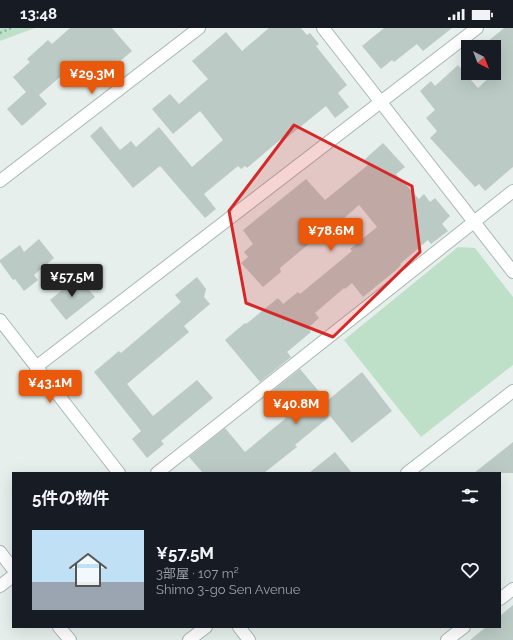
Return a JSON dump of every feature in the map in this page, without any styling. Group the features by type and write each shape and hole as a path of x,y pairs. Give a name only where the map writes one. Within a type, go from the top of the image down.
{"street":[{"path":"0,181 199,28"},
{"path":"322,28 513,272"},
{"path":"36,367 477,28"},
{"path":"158,472 513,191"},
{"path":"0,320 118,472"},
{"path":"408,472 513,391"},
{"path":"0,552 12,568"},
{"path":"0,586 12,577"},
{"path":"501,598 513,589"},
{"path":"60,628 70,640"},
{"path":"189,640 205,628"},
{"path":"241,628 249,640"},
{"path":"447,640 463,628"}],"path":[{"path":"0,33 11,28"}],"highlighted area":[{"path":"294,125 412,186 420,252 333,337 246,303 229,211"}],"green space":[{"path":"0,28 35,28 0,41"},
{"path":"458,247 475,248 513,297 513,365 421,437 344,340"}],"building":[{"path":"70,28 112,28 132,51 119,62 118,60 90,83 74,65 39,95 47,104 22,126 7,109 26,92 13,77 30,62 27,59 48,40 52,44"},
{"path":"269,28 301,28 307,35 310,33 319,44 316,46 347,85 338,93 349,107 335,118 326,106 283,141 281,139 247,168 245,166 241,169 238,166 204,194 216,209 205,218 160,166 133,188 90,136 101,126 120,150 131,141 136,147 159,127 192,167 223,140 200,111 173,134 152,109 170,94 179,104 208,79 192,61 226,32 242,51"},
{"path":"384,28 452,28 423,51 417,44 394,62 392,60 381,69 362,46"},
{"path":"504,28 513,28 513,167 485,191 479,184 475,187 430,138 437,131 426,118 435,110 420,91 431,81 435,86 458,65 461,68 461,80 471,80 478,88 487,80 501,80 501,40 489,40"},
{"path":"383,143 405,167 396,174 419,199 424,194 430,202 435,198 450,216 442,224 448,231 431,244 428,240 400,264 401,265 395,271 363,297 352,283 345,289 344,288 315,313 319,318 308,328 311,332 287,352 291,357 260,382 225,340 278,298 283,304 298,292 300,294 352,251 350,249 377,227 359,205 334,227 332,225 280,268 281,272 263,287 241,263 248,257 244,252 253,244 243,230 306,179 325,200 368,165 364,160"},
{"path":"39,239 54,258 34,275 38,280 24,291 15,279 13,280 0,260 20,245 24,252"},
{"path":"78,277 95,297 66,320 50,300"},
{"path":"197,277 206,289 204,297 210,304 184,326 189,332 127,384 153,416 197,380 213,398 161,441 164,444 147,458 132,439 141,431 94,372 119,351 121,353 181,302 175,295"},
{"path":"300,369 327,401 362,372 392,411 352,443 330,416 295,445 297,447 265,472 202,472 189,457 225,428 245,452 286,418 267,395"},
{"path":"513,442 513,473 475,472"},
{"path":"335,452 351,472 310,472"},
{"path":"513,605 513,640 470,640 485,628 501,628 501,615"}]}
